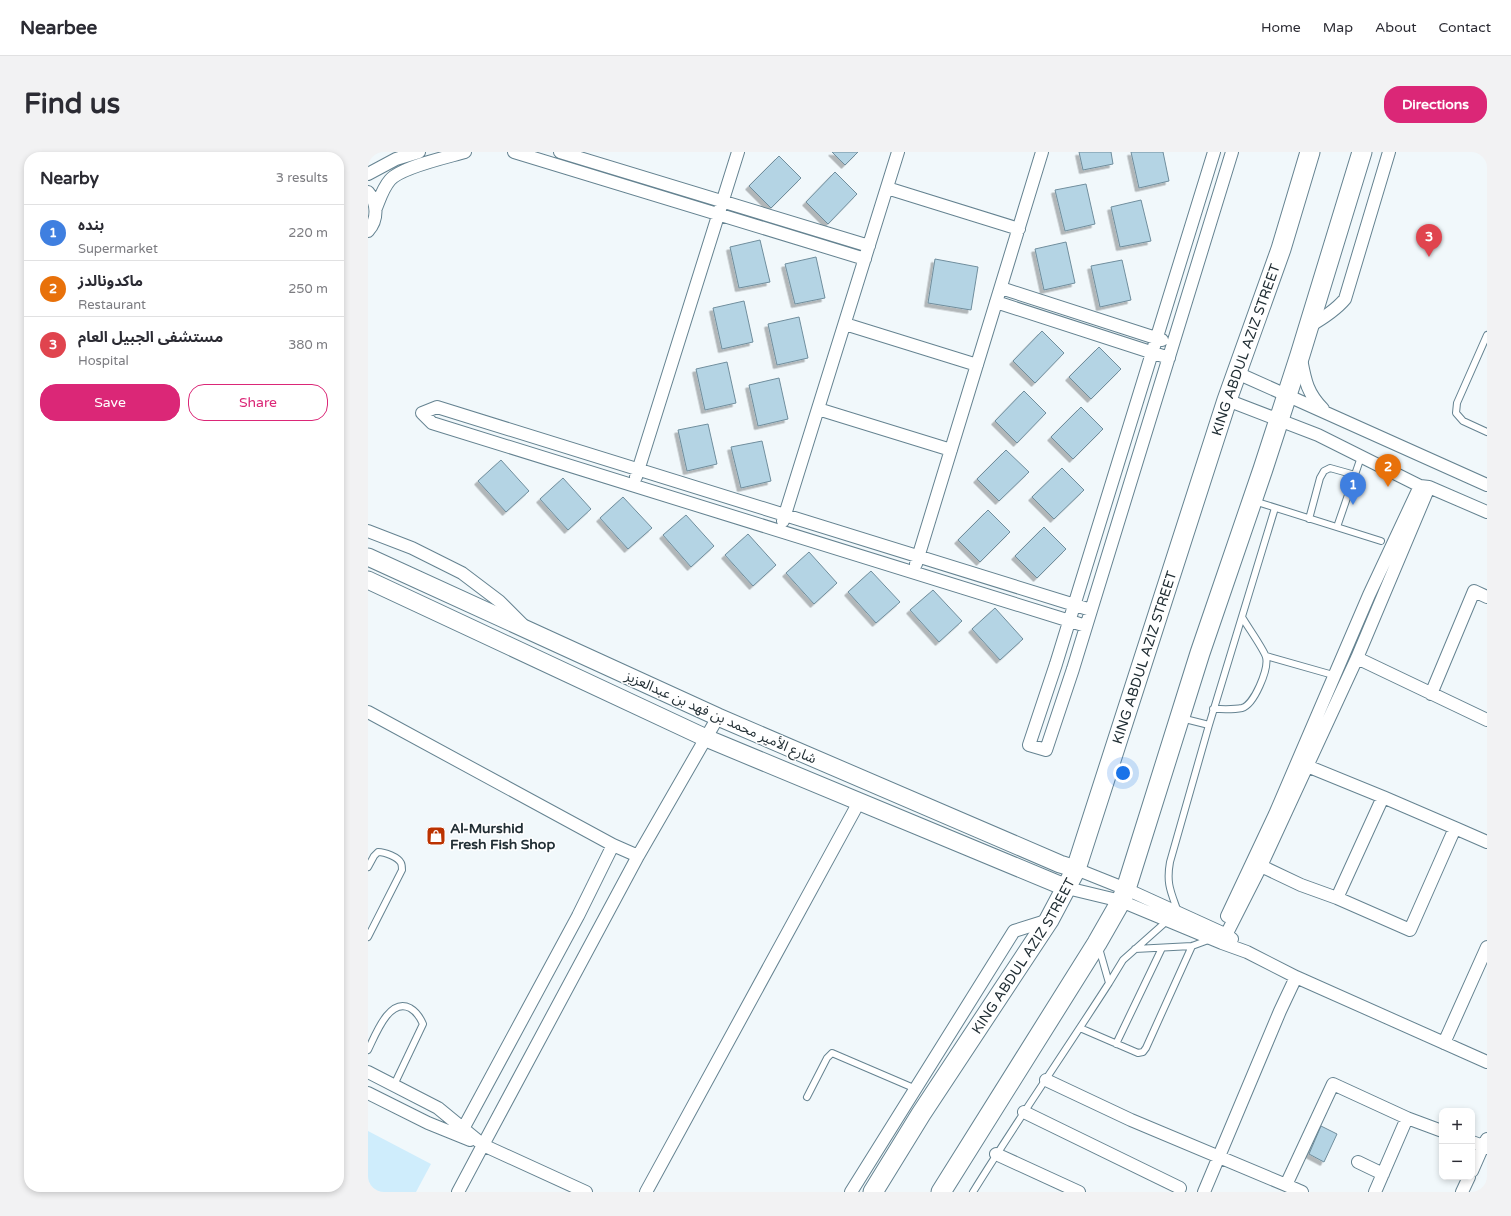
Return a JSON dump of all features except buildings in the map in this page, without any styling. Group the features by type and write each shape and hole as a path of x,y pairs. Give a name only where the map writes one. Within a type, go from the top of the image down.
{"main road":[{"name":"KING ABDUL AZIZ STREET","path":"873,1192 920,1114 1049,920 1076,869 1227,400 1238,373 1281,249 1310,152"},
{"path":"941,1192 1097,943 1123,895 1300,355 1362,152"},
{"name":"شارع الأمير محمد بن فهد بن عبدالعزيز","path":"368,557 718,717 1060,864 1076,869"},
{"name":"شارع الأمير محمد بن فهد بن عبدالعزيز","path":"368,580 706,738 1067,888"}],"street":[{"path":"368,174 396,159 419,152"},
{"path":"368,231 374,221 376,208 384,189 390,179 401,172 465,152"},
{"path":"514,152 865,259"},
{"path":"560,152 869,246"},
{"path":"634,485 738,152"},
{"path":"780,531 898,152"},
{"path":"914,572 1042,152"},
{"path":"1214,152 1029,745 1046,750 1091,610 1232,152"},
{"path":"1308,327 1333,310 1345,299 1389,152"},
{"path":"887,188 1019,229"},
{"path":"368,192 374,201 376,208"},
{"path":"1001,288 1173,344"},
{"path":"996,302 1169,358"},
{"path":"845,324 977,366"},
{"path":"1300,355 1308,387 1314,400 1326,413"},
{"path":"1238,373 1487,485"},
{"path":"1227,400 1318,435 1361,457 1487,512"},
{"path":"1086,626 432,423 422,413 437,407 1091,610"},
{"path":"818,409 951,450"},
{"path":"1219,938 1261,866 1357,658 1425,486"},
{"path":"1219,938 1275,814 1333,675 1369,595 1425,486"},
{"path":"368,531 412,548 462,573 499,601 528,630"},
{"path":"1431,694 1474,591 1487,597"},
{"path":"1357,658 1487,720"},
{"path":"368,712 613,845 638,856"},
{"path":"458,1192 638,856 718,717"},
{"path":"1307,766 1487,842"},
{"path":"1337,898 1383,797"},
{"path":"646,1192 859,802"},
{"path":"1261,866 1301,885 1337,898 1410,930 1455,828"},
{"path":"463,1129 578,916 613,845"},
{"path":"1076,869 1168,920 1219,938"},
{"path":"1067,888 1123,895 1179,913 1219,938 1296,977 1487,1062"},
{"path":"851,1192 1014,931 1049,920"},
{"path":"1444,1043 1484,960 1487,946"},
{"path":"1204,1192 1280,1011 1296,977"},
{"path":"368,1072 438,1108 483,1144"},
{"path":"1046,1080 1131,1120 1302,1192"},
{"path":"1286,1185 1334,1084 1407,1118 1439,1130"},
{"path":"368,1093 428,1123 483,1144 586,1192"},
{"path":"1024,1112 1180,1188"},
{"path":"1375,1192 1407,1118"},
{"path":"1475,1163 1482,1144"},
{"path":"996,1154 1079,1192"},
{"path":"1358,1162 1383,1174"},
{"path":"1462,1192 1468,1180"}],"lane":[{"path":"1487,335 1457,402 1456,413 1463,421 1487,432"},
{"path":"1337,528 1361,457"},
{"path":"1309,518 1320,478 1324,470 1330,468 1355,475"},
{"path":"1252,500 1381,541"},
{"path":"1179,913 1168,884 1170,862 1209,725 1275,508"},
{"path":"1214,709 1241,708 1247,706 1253,700 1264,671 1266,656 1242,617"},
{"path":"1266,656 1333,675"},
{"path":"1180,718 1209,725"},
{"path":"368,867 378,852 384,852 402,864 402,870 368,937"},
{"path":"973,1192 996,1154 1109,983 1119,965 1168,920"},
{"path":"1135,949 1192,946 1219,938"},
{"path":"1097,943 1109,983"},
{"path":"1080,1028 1138,1053 1143,1052 1192,946"},
{"path":"1116,1044 1162,948"},
{"path":"368,1050 388,1013 398,1006 408,1006 417,1012 423,1024 394,1086"},
{"path":"807,1097 827,1058 832,1053 916,1089"}],"shaded area":[{"path":"368,1131 431,1164 416,1192 368,1192"}],"place":[{"name":"مستشفى الجبيل العام","path":"1429,257"},
{"name":"ماكدونالدز","path":"1388,487"},
{"name":"بنده","path":"1353,505"},
{"name":"Al-Murshid Fresh Fish Shop","path":"436,836"}]}
